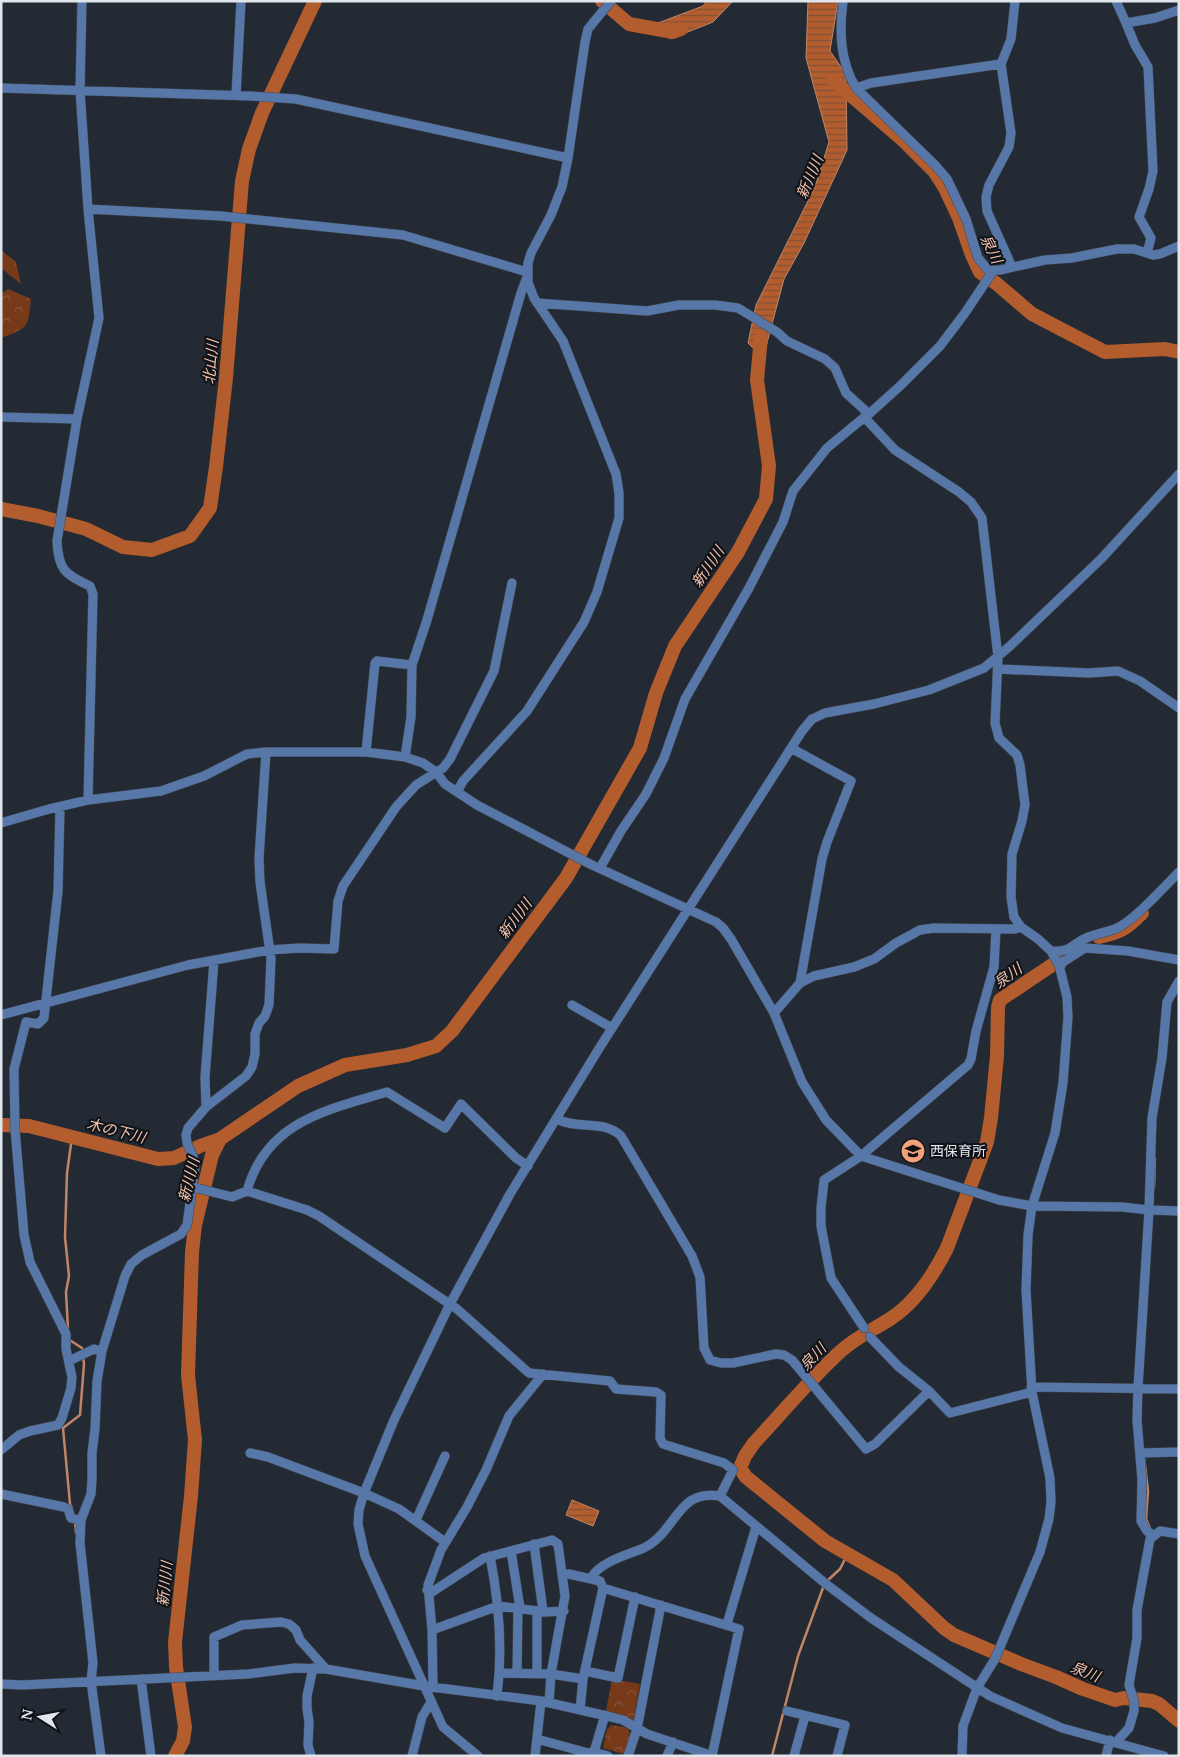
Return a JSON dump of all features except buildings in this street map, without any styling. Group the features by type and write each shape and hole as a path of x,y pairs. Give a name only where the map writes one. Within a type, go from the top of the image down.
{"street":[{"path":"82,1 80,90 88,209 99,318 77,418 58,541 58,557 62,567 79,581 90,586 93,594 88,800"},
{"path":"236,96 241,1"},
{"path":"405,757 411,717 412,665 427,620 527,274 531,253 557,203 562,187 568,158 584,42 588,30 611,1"},
{"path":"843,1 840,29 843,60 856,88 947,179 966,219 978,258 988,270 990,276"},
{"path":"1012,268 987,211 986,197 988,185 1009,147 1011,132 1001,64 1011,40 1015,1"},
{"path":"1116,1 1135,45 1148,66 1153,171 1150,190 1139,217 1151,238 1147,254"},
{"path":"1126,23 1155,18 1179,10"},
{"path":"856,88 871,83 1001,64"},
{"path":"1,88 296,99 568,158"},
{"path":"88,209 220,216 403,235 527,274"},
{"path":"596,866 646,794 664,758 685,699 749,588 782,522 792,491 828,448 900,386 940,346 990,276 1012,268 1045,260 1072,258 1117,249 1134,249 1147,254 1160,254 1179,246"},
{"path":"457,792 463,781 527,711 584,622 597,592 619,518 619,493 612,466 563,341 537,303 528,282 527,274"},
{"path":"537,303 648,311 679,305 715,305 738,308 777,332 787,341 825,359 835,368 846,393 895,450 959,492 971,502 982,518 998,657 995,724 999,738 1017,755 1025,805 1012,854 1011,897 1014,917 1021,927 1038,939 1056,960 1067,997 1068,1017 1055,1133 1032,1206 1028,1234 1026,1290 1032,1390 1050,1478 1050,1511 1040,1552 997,1655 977,1688 963,1726 962,1756"},
{"path":"1,417 77,418"},
{"path":"429,1686 365,1556 358,1524 359,1510 364,1492 394,1420 450,1304 510,1194 612,1028 802,731 812,719 825,713 874,704 929,690 984,668 1101,559 1179,474"},
{"path":"1,1014 188,965 269,950 300,948 334,949 338,901 343,886 396,807 416,786 444,768 494,671 512,583"},
{"path":"366,752 374,663 377,660 412,665"},
{"path":"998,669 1089,673 1118,671 1140,681 1179,708"},
{"path":"791,748 851,781 822,859 800,983"},
{"path":"101,1756 91,1681 93,1663 77,1519 90,1494 97,1381 102,1351 118,1304 124,1276 132,1264 142,1255 180,1234 187,1225 195,1187 196,1168 187,1143 188,1128 206,1107 246,1076 252,1067 255,1054 255,1034 269,1005 271,959 261,892 259,858 266,752"},
{"path":"1,823 88,800 167,789 204,776 247,754 266,752 366,752 405,757 423,763 436,772 445,784 477,805 596,866 689,908 716,922 723,928 774,1013 802,1082 826,1120 861,1156 999,1200 1032,1206 1122,1207 1154,1211 1179,1211"},
{"path":"1,1450 18,1435 58,1425 71,1388 72,1377 66,1349 66,1334 30,1262 24,1235 14,1125 14,1069 26,1022 38,1024 44,1018 47,1002 58,891 60,807"},
{"path":"1056,960 1061,952 1082,940 1115,929 1126,923 1179,872"},
{"path":"774,1013 800,983 814,976 854,967 874,959 896,943 920,930 934,928 1015,930 1021,927"},
{"path":"864,1328 831,1278 821,1226 824,1180 861,1156 968,1065 994,966 996,929"},
{"path":"1056,960 1063,962 1085,948 1128,951 1179,960"},
{"path":"206,1107 205,1077 214,961"},
{"path":"1179,981 1167,1002 1162,1058 1152,1118 1154,1211 1137,1420 1144,1453 1141,1521 1147,1531 1155,1534 1179,1534"},
{"path":"572,1005 612,1028"},
{"path":"247,1191 256,1166 271,1146 298,1123 325,1111 387,1092 445,1128 461,1104 516,1158 528,1166"},
{"path":"557,1119 572,1125 606,1127 614,1130 621,1136 692,1256 700,1277 704,1348 710,1360 721,1364 776,1354 784,1355 792,1360 866,1449 875,1444 929,1392"},
{"path":"195,1187 232,1197 247,1191 307,1210 319,1216 450,1304 529,1373 610,1381 616,1389 656,1392 661,1395 660,1438 663,1444 724,1463 733,1470 720,1496"},
{"path":"870,1337 899,1367 929,1392 950,1413 1032,1390 1179,1389"},
{"path":"69,1361 94,1348 102,1351"},
{"path":"478,1756 443,1727 431,1702 429,1686 432,1630 427,1590 445,1542 467,1507 486,1470 509,1416 543,1374"},
{"path":"1144,1453 1179,1452"},
{"path":"250,1453 268,1457 364,1492 416,1520 445,1542"},
{"path":"416,1520 445,1456"},
{"path":"1,1494 64,1506 68,1509 71,1518 77,1519"},
{"path":"591,1579 592,1575 610,1562 656,1541 666,1531 677,1514 691,1500 707,1494 720,1496 824,1583 871,1618 990,1696 1062,1728 1164,1756"},
{"path":"727,1624 756,1527"},
{"path":"1106,1756 1113,1741 1129,1728 1134,1711 1129,1684 1137,1638 1137,1610 1150,1539 1155,1534"},
{"path":"427,1590 432,1592 484,1558 552,1540 558,1544 565,1596 564,1611 537,1739 536,1756"},
{"path":"534,1544 540,1611 537,1673"},
{"path":"511,1551 519,1608 517,1673"},
{"path":"490,1556 498,1606 500,1673 497,1696"},
{"path":"562,1575 568,1574 600,1581 604,1588 584,1675 580,1710"},
{"path":"1,1684 22,1685 214,1676 294,1668 326,1668 429,1686 545,1702 605,1715 623,1720 636,1730 712,1756 740,1629 604,1588"},
{"path":"500,1673 537,1673 618,1678 635,1597"},
{"path":"628,1756 636,1730 661,1605"},
{"path":"432,1630 498,1606 540,1611 564,1611"},
{"path":"214,1676 214,1637 242,1625 281,1622 289,1624 296,1630 300,1640 326,1668"},
{"path":"311,1756 308,1745 309,1722 307,1702 313,1668"},
{"path":"141,1679 151,1756"},
{"path":"412,1756 422,1718 431,1702"},
{"path":"787,1711 845,1725 837,1756"},
{"path":"590,1753 605,1715"},
{"path":"794,1756 805,1716"},
{"path":"537,1739 608,1756"},
{"path":"667,1756 672,1742"}],"green space":[{"path":"1,250 16,262 21,284 1,268"},
{"path":"8,289 31,299 29,316 22,329 1,338 1,294"},
{"path":"612,1679 640,1684 634,1720 606,1711"},
{"path":"612,1725 628,1728 630,1734 624,1754 603,1748 607,1729"}],"shaded area":[{"path":"707,1 733,1 713,22 670,39 658,23 703,6"},
{"path":"808,1 838,1 830,51 846,74 847,150 804,243 784,279 763,358 748,343 756,305 815,187 829,142 806,58"},
{"path":"572,1500 599,1511 593,1526 566,1515"}],"waterway":[{"name":"北山川","path":"1,509 38,516 86,529 123,547 152,550 190,536 210,508 226,378 242,181 249,149 262,113 315,1"},
{"name":"北山川","path":"602,1 629,24 673,32 681,29"},
{"name":"泉川","path":"833,80 904,141 934,171 945,188 959,218 980,272 1032,314 1105,352 1165,349 1179,352"},
{"name":"新川川","path":"175,1756 183,1741 185,1727 176,1667 175,1642 191,1496 195,1440 188,1375 192,1252 195,1225 212,1155 220,1139 298,1086 345,1065 407,1055 436,1046 452,1031 566,878 640,748 656,693 675,646 738,552 766,499 769,466 757,380 761,337"},
{"name":"泉川","path":"1099,937 1123,929 1142,913"},
{"name":"泉川","path":"1067,955 1000,1000 998,1007 997,1056 987,1142 947,1248 930,1278 908,1305 841,1351 818,1373 754,1443 745,1456 740,1468 746,1477 825,1541 893,1580 954,1635 1021,1664 1115,1700 1124,1698 1152,1701 1159,1704 1179,1721"},
{"name":"木の下川","path":"1,1125 29,1126 158,1159 174,1158 220,1139"},
{"path":"68,1329 66,1292 69,1276 65,1237 67,1173 72,1137"},
{"path":"1154,1187 1155,1158"},
{"path":"68,1339 82,1348 84,1364 80,1415 63,1428 70,1504 72,1508"},
{"path":"1144,1457 1148,1491 1146,1519 1150,1528"},
{"path":"75,1521 76,1533"},
{"path":"827,1581 840,1569 848,1553"},
{"path":"772,1756 798,1656 824,1585"}],"place":[{"name":"西保育所","path":"913,1151"}]}
